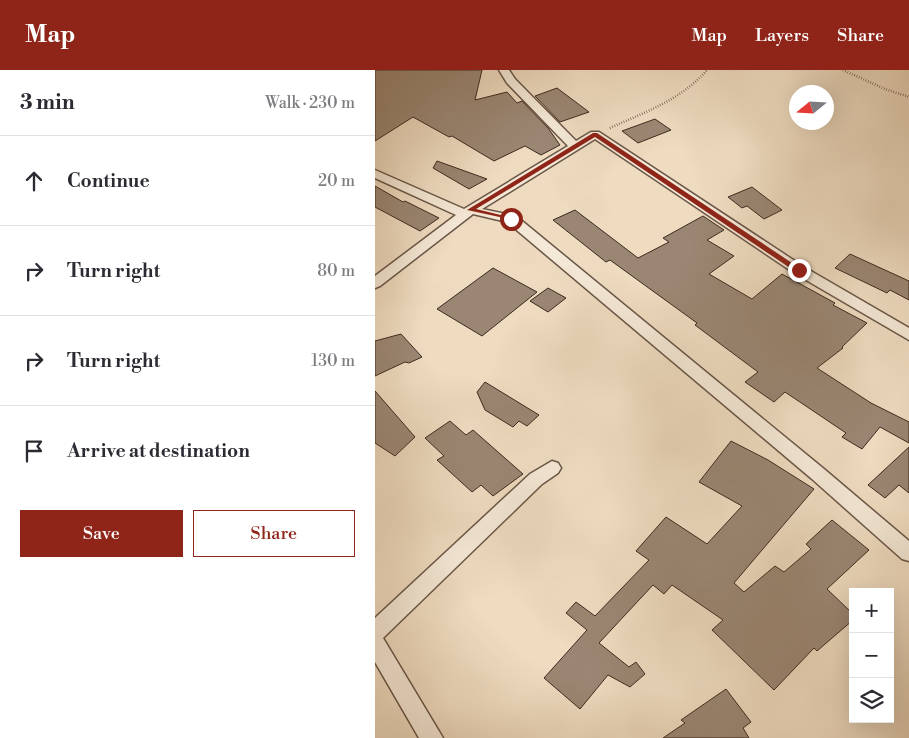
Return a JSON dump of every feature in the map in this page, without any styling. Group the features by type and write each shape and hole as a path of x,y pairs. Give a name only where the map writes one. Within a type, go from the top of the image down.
{"street":[{"path":"505,70 511,81 575,146"},
{"path":"375,283 468,212 595,134 799,270 909,336"},
{"path":"375,174 468,212 511,219 818,474 909,553"},
{"path":"375,632 536,479 552,468"},
{"path":"375,643 431,738"}],"path":[{"path":"595,134 678,95 698,82 707,70"},
{"path":"843,70 885,89 909,97"}],"building":[{"path":"375,70 482,70 475,100 507,92 517,103 522,101 548,128 560,145 541,155 525,146 494,161 452,136 449,137 413,117 375,141"},
{"path":"557,88 589,112 560,122 535,96"},
{"path":"655,119 671,130 638,143 622,131"},
{"path":"437,161 487,179 469,189 433,168"},
{"path":"375,186 403,202 405,201 439,218 420,231 375,207"},
{"path":"752,187 782,210 764,219 747,206 742,208 728,197"},
{"path":"575,210 638,258 669,242 663,238 703,216 724,230 707,240 734,256 709,274 752,299 782,274 867,323 843,348 817,368 871,403 909,422 909,443 880,427 862,449 842,437 846,433 785,392 774,402 745,382 758,372 695,325 697,323 610,260 606,262 553,220"},
{"path":"850,254 909,281 909,300 890,290 887,293 835,268"},
{"path":"493,268 537,292 482,336 437,309"},
{"path":"548,288 566,298 548,312 530,301"},
{"path":"401,334 422,357 409,363 405,362 375,376 375,341"},
{"path":"485,382 539,415 527,426 519,421 513,427 485,410 477,392"},
{"path":"375,391 415,437 395,456 375,443"},
{"path":"450,421 466,435 473,430 523,474 493,496 481,485 472,492 437,460 444,456 425,438"},
{"path":"731,441 768,460 814,489 734,583 744,592 775,566 784,572 811,549 806,544 832,520 869,550 827,589 849,610 849,623 817,651 814,648 774,690 712,630 723,620 672,585 664,594 653,585 599,643 629,667 636,662 645,674 630,687 608,675 580,709 544,678 587,630 566,613 576,602 595,616 649,560 636,551 666,517 707,544 742,506 699,482"},
{"path":"909,447 909,493 899,485 885,498 868,485"},
{"path":"726,689 751,722 743,728 749,738 663,738 685,723 681,720"}],"route":[{"path":"511,219 471,210 595,134 799,270"}]}
